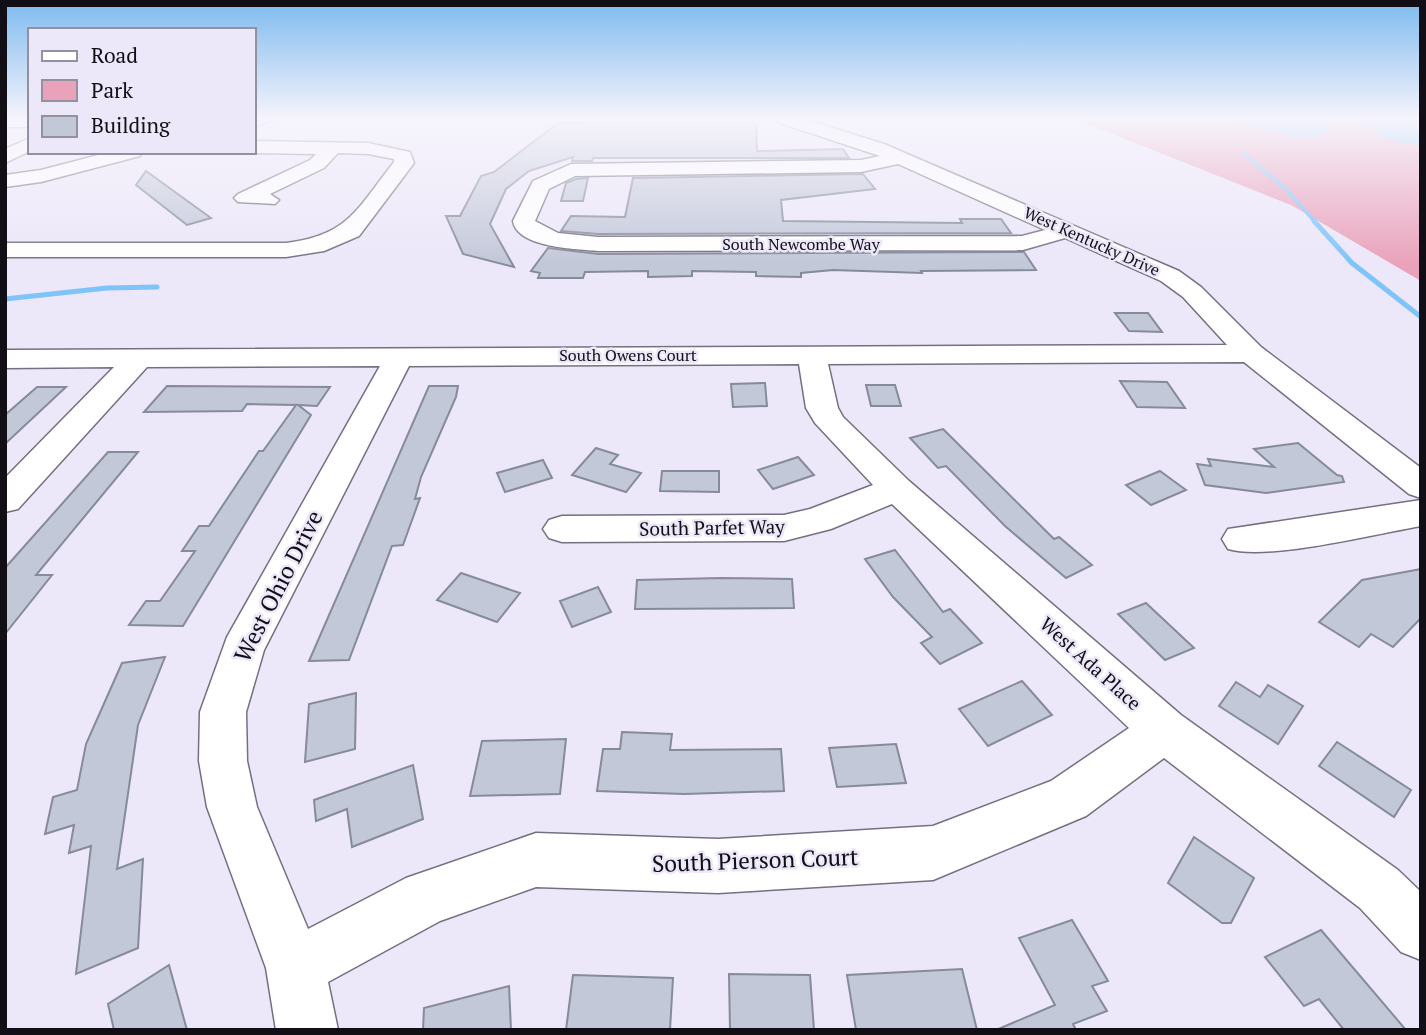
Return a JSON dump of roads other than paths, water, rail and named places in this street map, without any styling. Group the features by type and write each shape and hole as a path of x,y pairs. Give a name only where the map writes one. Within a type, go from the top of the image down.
{"street":[{"path":"5,181 74,167"},
{"path":"268,200 245,198 310,167"},
{"path":"5,250 286,250 316,246 351,231 401,167"},
{"name":"South Newcombe Way","path":"767,167 571,170 540,185 524,221 525,227 542,237 573,243 1023,243 1069,230"},
{"name":"West Kentucky Drive","path":"922,167 1170,276 1205,304 1251,353 1421,486"},
{"name":"South Owens Court","path":"5,359 1251,353"},
{"name":"West Ada Place","path":"812,354 822,408 831,423 897,489 1164,730 1380,889 1421,932"},
{"name":"West Ohio Drive","path":"307,1030 295,968 232,807 223,761 223,712 242,650 398,357"},
{"path":"5,500 139,358"},
{"name":"South Parfet Way","path":"562,529 784,528 818,520 897,489"},
{"path":"1241,539 1314,532 1421,513"},
{"name":"South Pierson Court","path":"295,968 426,898 536,860 718,866 933,853 1068,799 1164,730"}],"waterway":[{"path":"1260,167 1286,189 1316,223"},
{"path":"1314,221 1352,263 1421,317"},
{"path":"5,299 107,288 157,287"}]}
